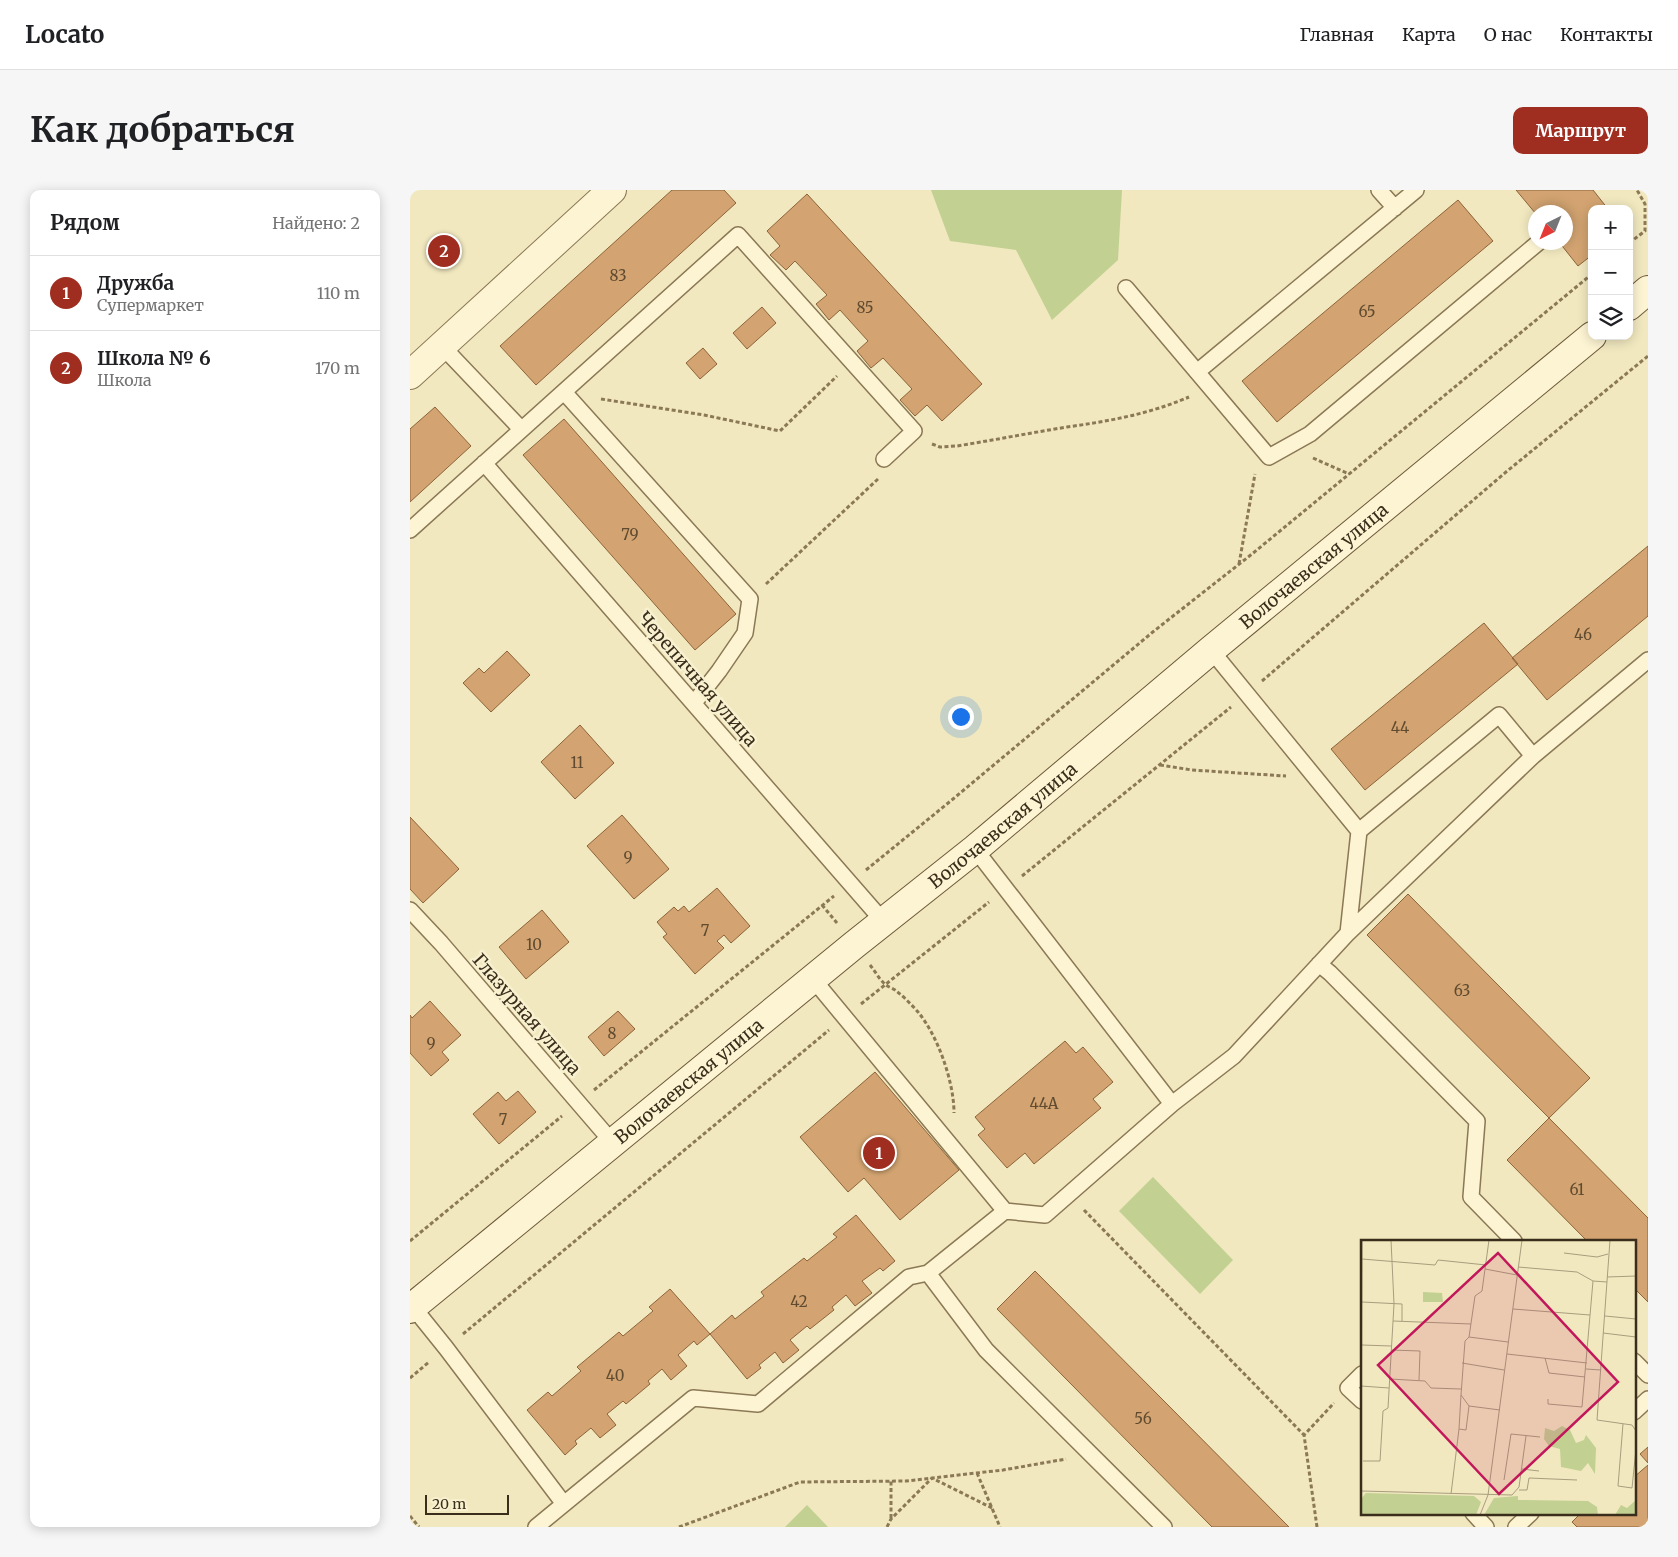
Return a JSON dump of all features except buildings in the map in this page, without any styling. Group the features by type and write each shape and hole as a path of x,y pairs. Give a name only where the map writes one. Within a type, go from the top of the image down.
{"street":[{"path":"410,375 612,190"},
{"path":"1633,303 1648,290"},
{"name":"Волочаевская улица","path":"411,1308 883,921 975,849 1211,650 1588,339"}],"lane":[{"path":"1379,190 1395,208"},
{"path":"1197,372 1416,190"},
{"path":"410,530 738,235 914,431 884,459"},
{"path":"1126,288 1269,457 1310,434 1529,250"},
{"path":"441,345 521,429"},
{"path":"564,392 750,599 745,633 694,703"},
{"name":"Черепичная улица","path":"484,463 883,921"},
{"path":"1211,650 1359,831"},
{"path":"540,1526 693,1398 758,1404 909,1277 928,1274 1005,1212 1045,1215 1172,1104 1234,1056 1348,933 1533,756 1648,660"},
{"path":"1348,933 1359,831 1499,715 1533,756"},
{"path":"975,849 1172,1104"},
{"name":"Глазурная улица","path":"410,910 441,943 613,1143"},
{"path":"1320,964 1477,1121 1471,1197 1505,1238"},
{"path":"813,979 1005,1212"},
{"path":"928,1274 986,1350 1164,1527"},
{"path":"411,1308 446,1348 564,1504"},
{"path":"1636,1363 1648,1375"},
{"path":"1361,1375 1348,1388 1361,1400"},
{"path":"1636,1410 1648,1399"},
{"path":"1474,1514 1486,1527"},
{"path":"1516,1527 1530,1514"}],"path":[{"path":"1633,240 1645,231 1645,204 1637,190"},
{"path":"410,1242 578,1103 954,799 1154,632 1588,277"},
{"path":"410,1378 844,1018 1246,695 1506,472 1648,356"},
{"path":"564,392 704,415 780,431 852,362"},
{"path":"928,441 940,448 1066,427 1098,424 1141,414 1178,402 1210,388"},
{"path":"1287,446 1349,474"},
{"path":"1238,565 1260,447"},
{"path":"750,599 878,478"},
{"path":"1159,765 1192,770 1315,778"},
{"path":"885,985 904,998 918,1012 937,1046 950,1083 954,1102 954,1116 942,1136"},
{"path":"1069,1195 1304,1435 1317,1527"},
{"path":"1304,1435 1348,1388"},
{"path":"679,1527 800,1482 891,1481 932,1478 1092,1455"},
{"path":"977,1473 1000,1527"},
{"path":"932,1478 992,1508"},
{"path":"890,1519 932,1478"},
{"path":"887,1527 890,1519 891,1481"},
{"path":"410,1516 419,1527"}],"green space":[{"path":"931,190 1122,190 1118,260 1052,320 1016,250 950,241"},
{"path":"1153,1177 1233,1260 1200,1294 1119,1211"},
{"path":"807,1505 828,1527 785,1527"}],"place":[{"name":"Школа № 6","path":"444,251"},
{"name":"Дружба","path":"879,1153"}]}
